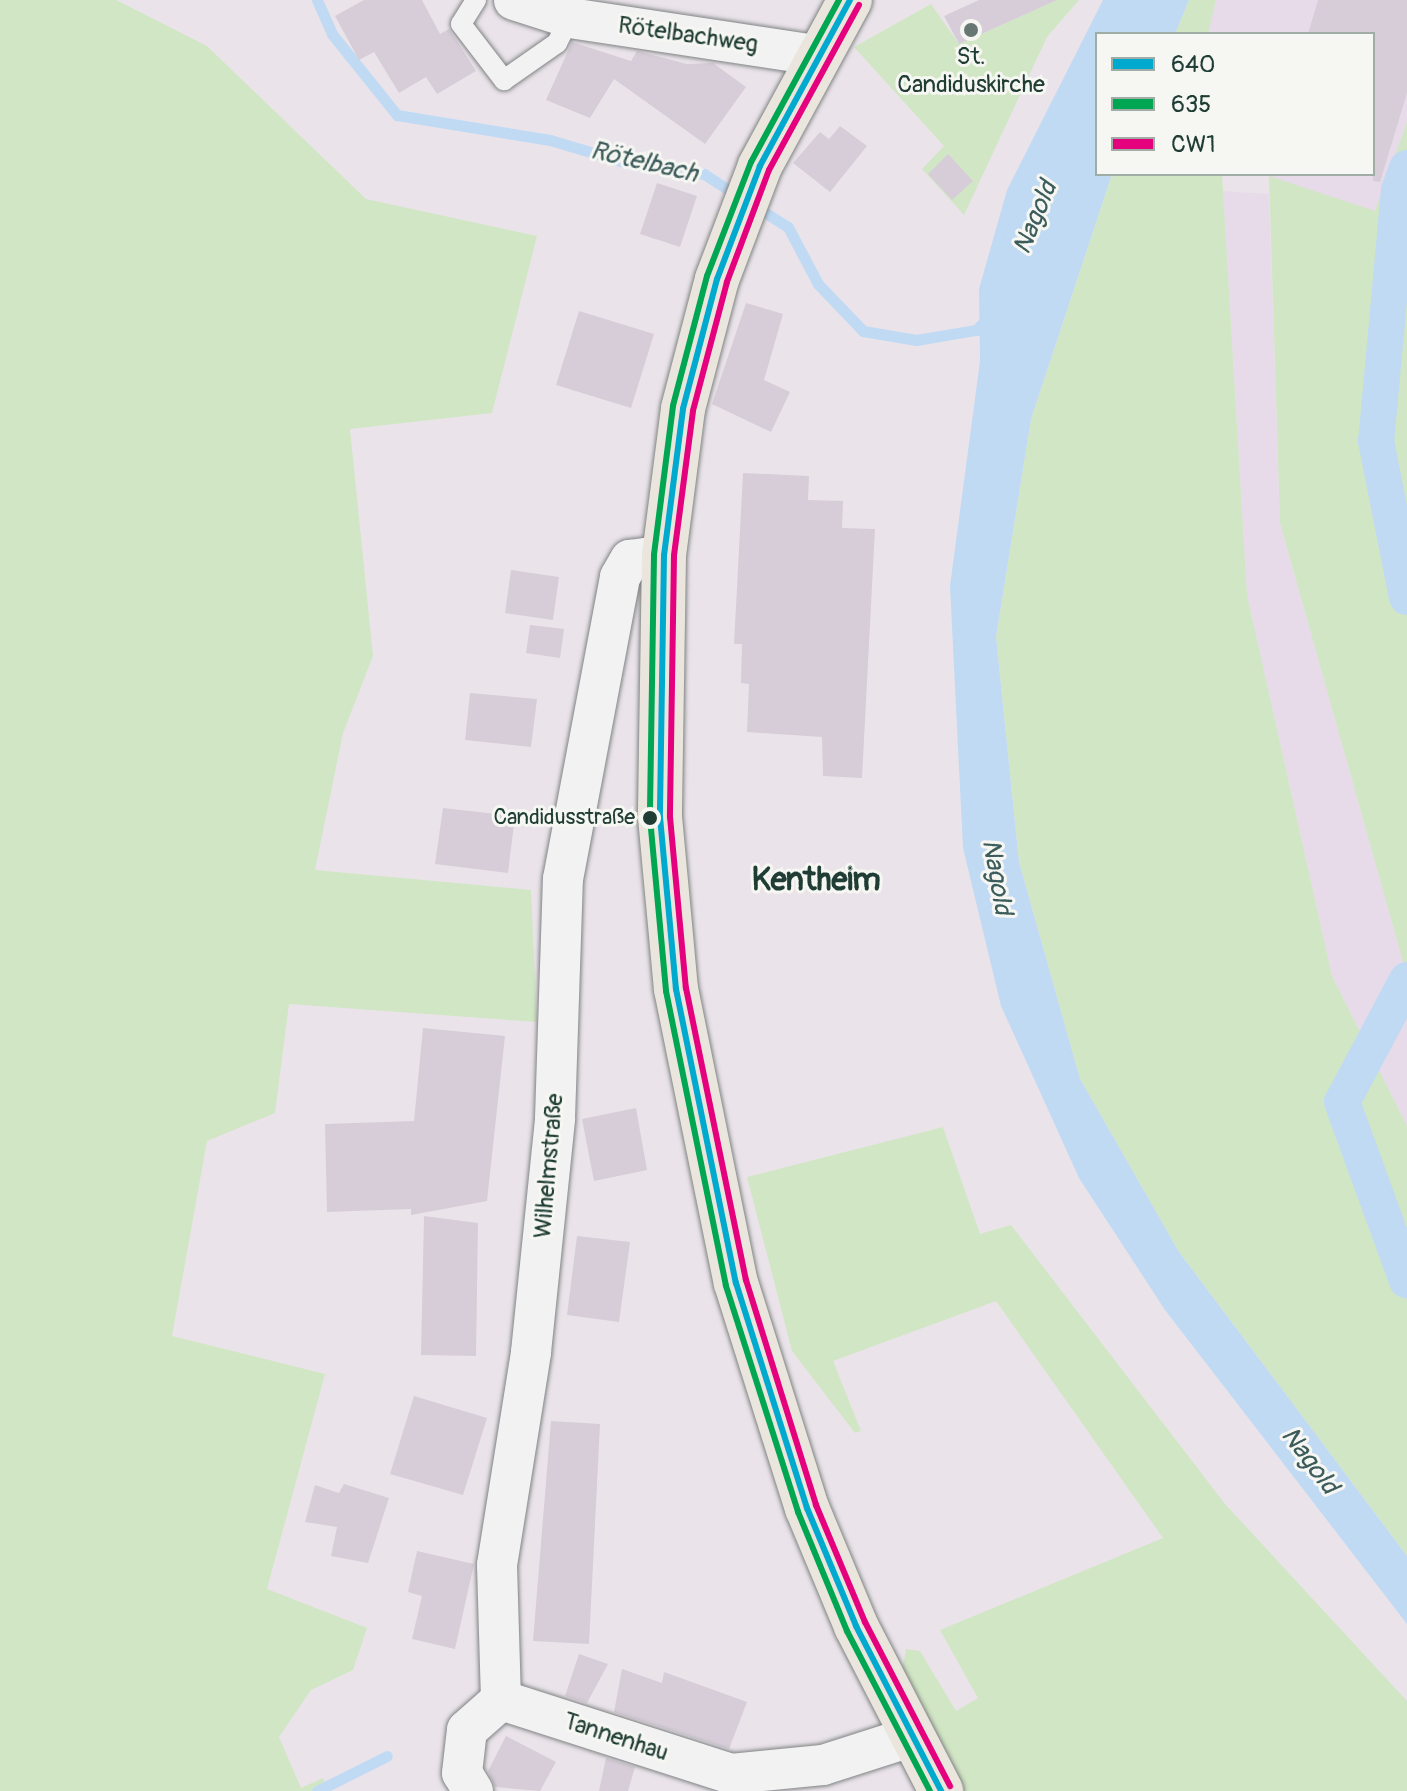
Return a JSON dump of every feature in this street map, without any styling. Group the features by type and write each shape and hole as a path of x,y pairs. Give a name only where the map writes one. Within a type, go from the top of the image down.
{"main road":[{"path":"850,0 815,55 760,166 737,222 683,409 664,555 660,817 676,989 706,1155 736,1283 807,1508 910,1737 941,1791"}],"street":[{"name":"Rötelbachweg","path":"514,0 570,18 815,55"},
{"name":"Wilhelmstraße","path":"501,1700 497,1565 531,1352 555,1118 563,879 620,577 630,560 664,555"},
{"name":"Tannenhau","path":"501,1700 736,1782 823,1765 910,1737"},
{"path":"473,1791 462,1773 467,1730 501,1700"}],"lane":[{"path":"476,0 461,24 504,80 557,43 570,18"}],"shaded area":[{"path":"1216,0 1407,0 1407,122 1375,212 1268,176 1375,176 1375,32 1208,32"},
{"path":"1223,191 1269,194 1280,523 1407,976 1407,1126 1332,976 1247,595"}],"green space":[{"path":"0,0 116,0 207,46 366,199 537,236 492,413 350,429 373,656 343,733 315,870 531,890 537,1022 289,1004 275,1113 207,1141 172,1336 325,1374 267,1589 367,1628 353,1670 311,1690 279,1737 301,1788 323,1778 328,1791 0,1791"},
{"path":"1057,0 1079,0 1047,37 964,215 922,169 944,146 854,47 931,4 959,44"},
{"path":"1189,0 1216,0 1208,32 1176,32"},
{"path":"1407,122 1407,976 1280,523 1269,176 1375,211"},
{"path":"1111,176 1222,176 1247,595 1332,976 1407,1126 1407,1556 1179,1252 1080,1079 1019,862 996,637 1031,419"},
{"path":"943,1127 980,1234 1011,1225 1225,1504 1407,1701 1407,1791 962,1791 901,1677 906,1649 920,1651 956,1711 978,1698 940,1630 1163,1538 996,1301 833,1361 861,1431 855,1433 792,1351 747,1177"}],"water":[{"name":"Nagold","path":"1103,0 1189,0 1176,32 1095,32 1095,176 1111,176 1031,419 996,637 1019,862 1080,1079 1179,1252 1407,1556 1407,1624 1165,1310 1079,1178 1001,1006 963,848 950,586 980,361 979,289 1007,190"}],"building":[{"path":"364,0 422,0 440,34 449,29 476,71 437,94 426,77 399,93 374,52 359,60 335,16"},
{"name":"St. Candiduskirche","path":"979,0 1057,0 959,44 944,16"},
{"path":"1318,0 1407,0 1407,93 1380,182 1373,181 1375,32 1309,32"},
{"path":"572,42 631,61 637,51 687,64 713,63 746,87 705,144 614,79 590,118 546,100"},
{"path":"840,126 867,146 830,192 793,163 820,132 829,139"},
{"path":"948,154 973,181 952,200 928,174"},
{"path":"657,183 697,196 680,247 640,234"},
{"path":"746,303 783,314 764,380 790,392 771,432 712,404"},
{"path":"579,311 654,334 631,408 556,385"},
{"path":"743,473 809,476 808,500 843,501 842,528 875,529 862,778 823,776 822,737 747,732 749,684 741,683 742,644 734,644"},
{"path":"511,570 559,577 553,620 505,613"},
{"path":"530,625 564,629 560,658 526,653"},
{"path":"470,693 537,699 531,747 465,740"},
{"path":"443,808 515,816 508,873 435,864"},
{"path":"423,1028 505,1036 487,1201 411,1215 411,1209 327,1212 325,1124 414,1121"},
{"path":"636,1108 647,1170 594,1181 582,1119"},
{"path":"424,1216 478,1223 476,1356 421,1355"},
{"path":"577,1236 630,1242 619,1322 567,1315"},
{"path":"414,1396 487,1418 463,1495 390,1474"},
{"path":"551,1421 600,1424 589,1644 533,1641"},
{"path":"344,1484 389,1498 368,1563 331,1556 337,1527 305,1522 315,1485 339,1493"},
{"path":"417,1551 474,1564 455,1649 412,1639 422,1596 408,1592"},
{"path":"579,1654 608,1664 587,1703 565,1696"},
{"path":"622,1669 662,1683 664,1672 747,1702 729,1749 614,1712"},
{"path":"506,1736 556,1762 540,1791 495,1787 488,1771"},
{"path":"606,1758 635,1767 628,1791 599,1791"}],"waterway":[{"name":"Rötelbach","path":"317,0 332,34 397,115 550,140 631,164 704,174 738,196"},
{"path":"1407,168 1399,190 1376,441 1407,597"},
{"name":"Rötelbach","path":"753,205 788,227 818,284 863,331 916,340 976,330 988,318"},
{"path":"1407,980 1342,1102 1407,1281"},
{"path":"317,1791 387,1756"}],"transit line":[{"name":"635","path":"839,0 751,162 707,276 673,406 654,555 650,818 666,991 726,1286 798,1512 847,1631 930,1791"},
{"name":"640","path":"850,0 760,166 717,279 683,409 664,555 660,817 676,989 736,1283 807,1508 856,1626 941,1791"},
{"name":"CW1","path":"859,5 769,170 727,282 693,411 674,556 670,817 686,988 746,1280 816,1505 865,1622 950,1786"}],"place":[{"name":"St. Candiduskirche","path":"971,30"},
{"name":"Candidusstraße","path":"650,818"}],"district":[{"name":"Kentheim","path":"816,880"}]}
